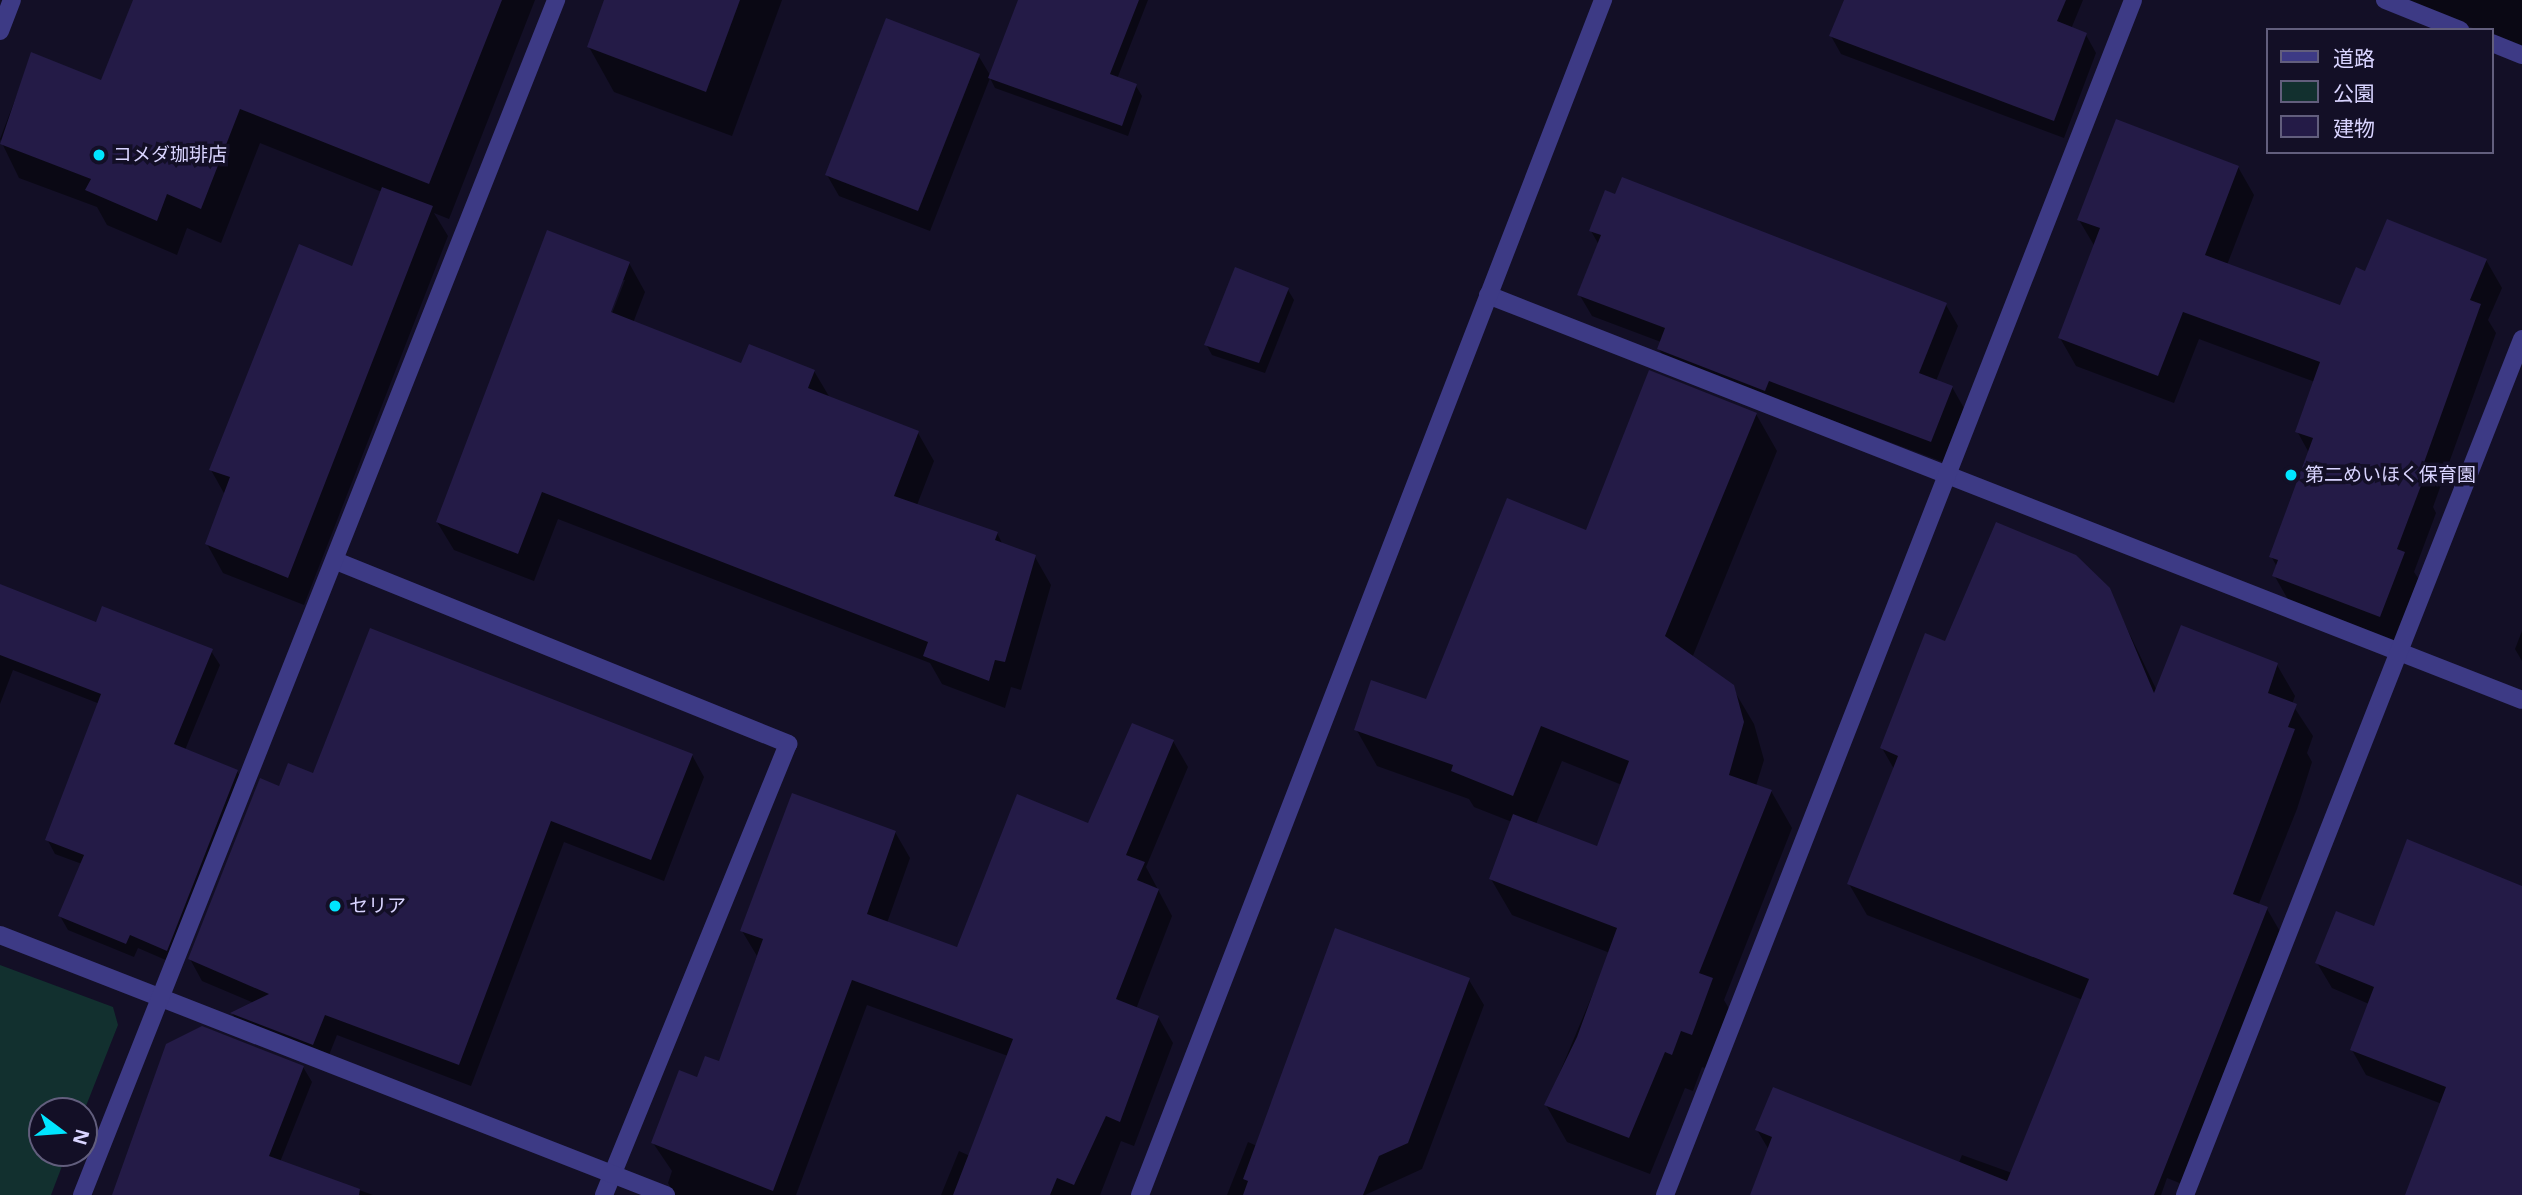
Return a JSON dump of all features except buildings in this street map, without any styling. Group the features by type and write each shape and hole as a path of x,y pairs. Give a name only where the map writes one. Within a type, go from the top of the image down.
{"street":[{"path":"0,31 12,0"},
{"path":"82,1195 337,561 556,0"},
{"path":"1140,1195 1603,0"},
{"path":"1665,1195 2133,0"},
{"path":"2385,0 2455,28"},
{"path":"2494,44 2522,54"},
{"path":"1489,295 2522,699"},
{"path":"2185,1195 2522,339"},
{"path":"337,561 788,744 604,1195"},
{"path":"0,935 666,1195"}],"green space":[{"path":"0,965 113,1007 118,1025 90,1097 28,1097 28,1167 62,1167 51,1195 0,1195"}],"place":[{"name":"コメダ珈琲店","path":"99,155"},
{"name":"第二めいほく保育園","path":"2291,475"},
{"name":"セリア","path":"335,906"}]}
